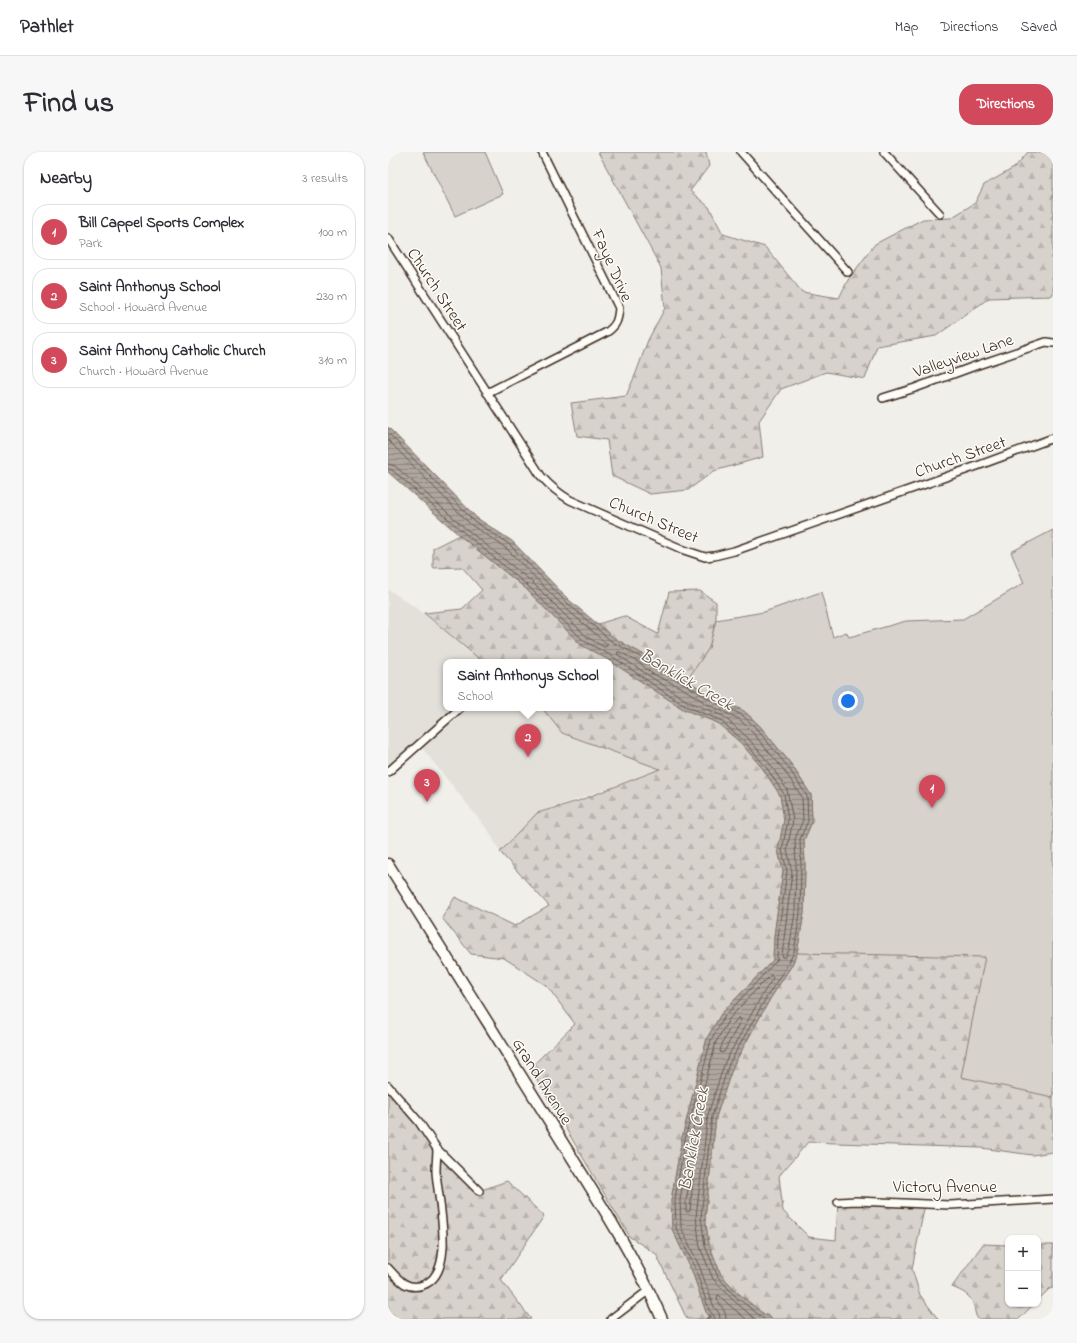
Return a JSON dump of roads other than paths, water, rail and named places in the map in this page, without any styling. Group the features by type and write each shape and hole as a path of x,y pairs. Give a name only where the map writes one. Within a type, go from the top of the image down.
{"street":[{"name":"Faye Drive","path":"487,393 608,332 618,321 619,308 542,152"},
{"path":"741,152 848,272"},
{"path":"884,152 940,214"},
{"name":"Church Street","path":"388,238 487,393 541,476 550,487 558,494 684,550 705,556 714,556 734,551 1053,438"},
{"name":"Valleyview Lane","path":"883,398 1046,342 1053,343"},
{"path":"388,772 457,711"},
{"name":"Grand Avenue","path":"388,864 602,1207 649,1290 662,1319"},
{"path":"388,1086 419,1122 437,1149 479,1191"},
{"path":"388,1268 408,1286 416,1287 425,1285 431,1280 439,1268 443,1256 444,1235 436,1170 437,1149"},
{"name":"Victory Avenue","path":"838,1202 856,1201 950,1205 1053,1199"},
{"path":"611,1319 649,1290"}],"water":[{"name":"Banklick Creek","path":"388,427 477,518 512,541 569,600 614,638 646,656 655,665 687,680 711,696 744,711 759,725 791,764 811,795 812,822 804,840 804,913 797,953 792,965 770,999 733,1066 716,1117 705,1218 709,1244 721,1275 738,1293 772,1319 712,1319 706,1312 692,1271 672,1229 671,1200 682,1138 707,1038 721,1014 773,960 774,936 783,871 778,850 784,820 780,795 763,769 741,743 718,723 683,709 613,663 613,659 607,659 581,645 525,588 459,535 388,472"}],"waterway":[{"path":"707,1319 710,1316"}],"place":[{"name":"Saint Anthonys School","path":"528,757"},
{"name":"Saint Anthony Catholic Church","path":"427,802"},
{"name":"Bill Cappel Sports Complex","path":"932,808"}]}
